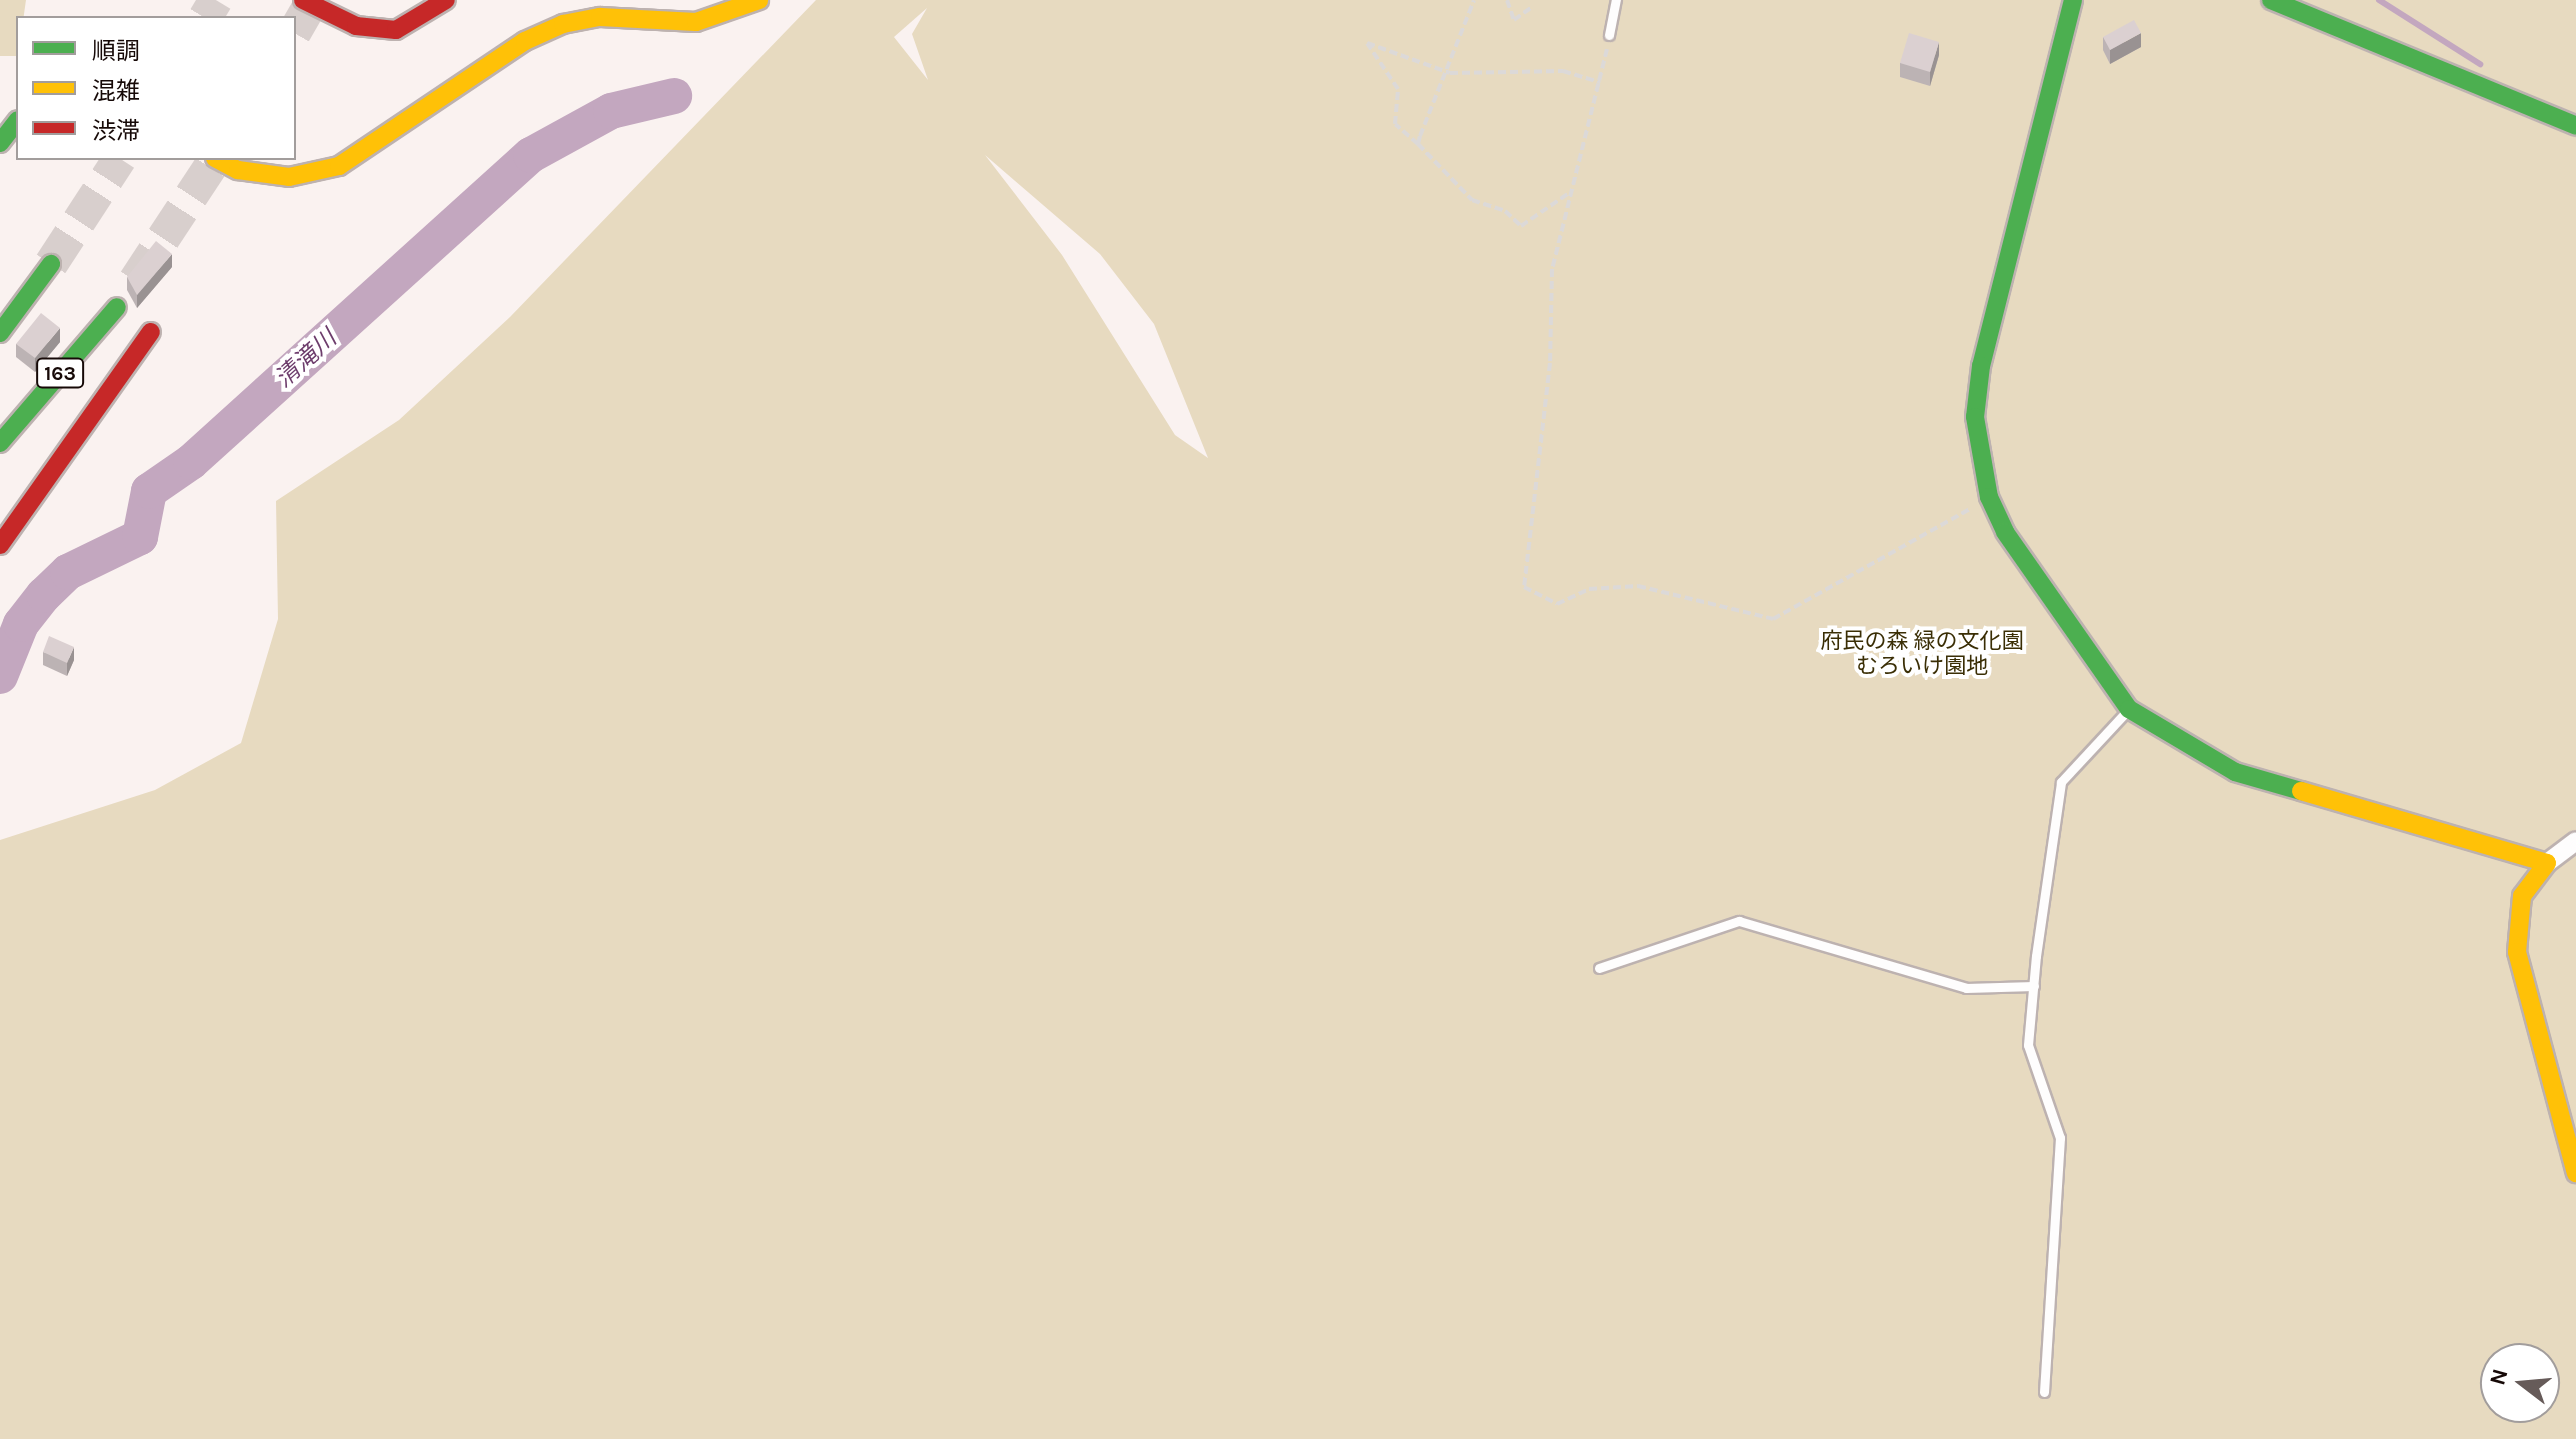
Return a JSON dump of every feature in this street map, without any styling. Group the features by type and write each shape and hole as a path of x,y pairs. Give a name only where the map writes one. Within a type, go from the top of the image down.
{"main road":[{"path":"303,0 356,26 396,30 446,0"},
{"path":"219,160 238,170 289,177 339,166 515,48 563,24 600,17 696,22 759,0"},
{"path":"2073,0 1981,366 1975,417 1989,497 2005,532 2129,709 2235,772 2547,863 2522,896 2517,952 2576,1173"},
{"path":"2271,0 2576,126"},
{"path":"0,333 51,264"},
{"name":"163","path":"0,443 117,307"},
{"path":"0,545 151,332"}],"street":[{"path":"2547,863 2576,841"}],"lane":[{"path":"1609,35 1616,0"},
{"path":"2044,1392 2060,1138 2028,1045 2034,986 2061,782 2129,709"},
{"path":"1599,968 1739,921 1966,988 2034,986"}],"path":[{"path":"1418,144 1474,0"},
{"path":"1507,0 1514,20 1532,7"},
{"path":"1609,35 1552,269 1550,363 1524,587 1533,597 1557,604 1589,589 1638,586 1773,619 1989,497"},
{"path":"1569,193 1521,226 1505,211 1472,200 1395,124 1398,89 1367,43 1450,73 1563,71 1600,82"}],"green space":[{"path":"0,0 26,0 24,16 16,16 16,56 0,56"},
{"name":"府民の森 緑の文化園 むろいけ園地","path":"816,0 2576,0 2576,1439 0,1439 0,840 155,790 241,743 278,619 276,501 399,420 510,317","holes":["927,8 912,34 928,80 894,37","985,155 1100,254 1154,324 1208,458 1175,435 1062,255"]}],"building":[{"path":"2134,20 2141,33 2110,50 2103,37"},
{"path":"1909,33 1939,42 1930,72 1900,63"},
{"path":"156,241 172,254 137,295 127,277"},
{"path":"41,313 60,328 35,358 16,344"},
{"path":"49,636 74,647 67,663 43,652"}],"waterway":[{"path":"2379,0 2480,64"},
{"name":"清滝川","path":"0,676 21,624 44,595 68,572 140,537 149,491 191,462 531,155 611,111 674,96"}],"tunnel":[{"path":"206,16 216,0"},
{"path":"296,30 313,0"},
{"path":"51,264 119,160"},
{"path":"135,281 215,160"}],"traffic: fast":[{"path":"2073,0 1981,366 1975,417 1989,497 2005,532 2129,709 2235,772 2301,791"},
{"path":"2271,0 2576,126"},
{"path":"0,143 16,123"},
{"path":"0,333 51,264"},
{"path":"0,443 117,307"}],"traffic: slow":[{"path":"219,160 238,170 289,177 339,166 525,41 563,24 600,17 696,22 759,0"},
{"path":"2301,791 2547,863 2522,896 2517,952 2576,1173"}],"traffic: jam":[{"path":"303,0 356,26 396,30 446,0"},
{"path":"0,545 151,332"}]}
